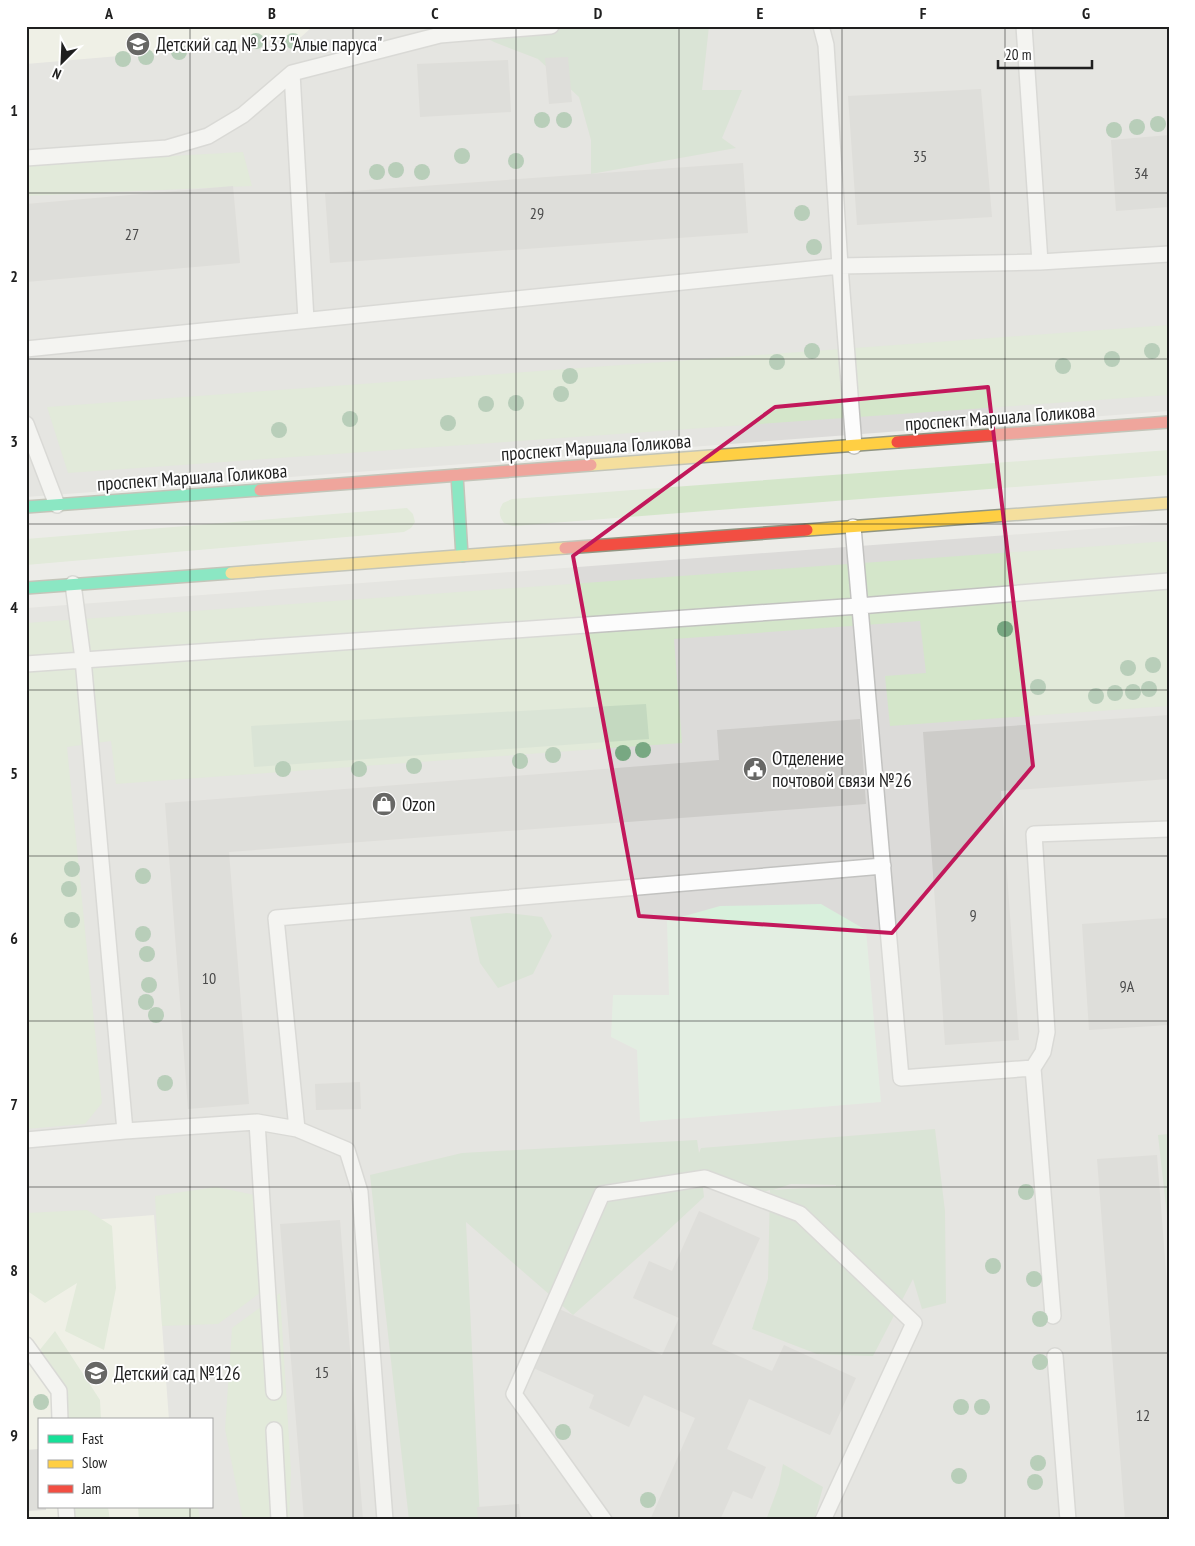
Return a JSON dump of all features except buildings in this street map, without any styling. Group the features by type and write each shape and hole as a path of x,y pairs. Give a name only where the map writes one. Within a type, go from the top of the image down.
{"main road":[{"name":"проспект Маршала Голикова","path":"26,507 1169,422"},
{"path":"457,475 462,556"},
{"path":"26,588 1169,503"}],"lane":[{"path":"26,158 167,148 208,136 243,115 292,73 440,35 551,26"},
{"path":"822,26 826,45 854,446"},
{"path":"1024,26 1040,262"},
{"path":"292,73 306,320"},
{"path":"26,349 840,266 1040,262 1169,254"},
{"path":"26,424 57,505"},
{"path":"853,526 901,1078 1033,1068"},
{"path":"26,664 859,606 1169,581"},
{"path":"74,584 83,659 125,1131"},
{"path":"1053,1316 1033,1068 1043,1052 1048,1032 1034,834 1169,829"},
{"path":"297,1129 276,918 883,866"},
{"path":"257,1122 274,1392"},
{"path":"26,1140 257,1122 297,1129 347,1150 360,1192 385,1520"},
{"path":"604,1520 514,1394 602,1194 706,1178 800,1214 914,1324 823,1520"},
{"path":"26,1345 58,1392 60,1418"},
{"path":"1055,1356 1068,1520"},
{"path":"274,1430 279,1520"}],"highlighted area":[{"path":"988,387 1033,766 892,933 639,916 573,556 775,407"}],"shaded area":[{"path":"26,26 1169,26 1169,411 26,497"},
{"name":"Детский сад № 133 \"Алые паруса\"","path":"26,26 313,26 300,38 200,49 26,64"},
{"path":"1169,523 1169,1520 26,1520 26,608"},
{"name":"Детский сад №126","path":"154,1215 169,1418 38,1418 38,1508 175,1508 176,1520 26,1520 26,1225"}],"green space":[{"path":"465,26 709,26 702,90 742,90 722,138 736,148 591,174 591,140 579,97 538,59 494,42"},
{"path":"243,152 252,186 26,196 26,164"},
{"path":"1169,325 1169,395 68,473 47,407"},
{"path":"1169,450 1169,475 513,526 504,523 500,513 503,503 512,499"},
{"path":"407,508 413,514 415,522 411,528 404,532 26,565 26,539"},
{"path":"1169,541 1169,706 890,726 885,676 926,673 920,621 674,639 682,743 116,784 111,741 67,747 102,1103 85,1124 26,1129 26,623"},
{"path":"646,704 649,739 254,767 251,726"},
{"path":"821,904 866,930 881,1102 640,1122 637,1050 611,1037 613,995 669,995 667,921 720,906"},
{"path":"507,913 542,917 552,936 533,974 498,988 480,963 470,917"},
{"path":"935,1129 945,1211 946,1303 922,1309 913,1279 873,1356 817,1354 752,1329 768,1279 770,1190 742,1198 702,1179 704,1197 573,1315 466,1222 480,1520 409,1520 370,1175 462,1153 697,1140 699,1153 701,1148","holes":["791,1184 836,1186 773,1190"]},
{"path":"1169,1134 1169,1233 1158,1135"},
{"path":"216,1187 264,1197 268,1287 218,1324 162,1326 155,1196"},
{"path":"87,1210 112,1226 116,1288 104,1350 65,1331 77,1283 45,1303 26,1290 26,1213"},
{"path":"280,1293 291,1472 289,1520 243,1520 225,1429 232,1328"},
{"path":"55,1331 100,1400 101,1418 68,1418 68,1413 30,1362"},
{"path":"783,1464 823,1487 814,1520 766,1520 779,1485"},
{"path":"66,1508 108,1508 110,1520 70,1520"},
{"path":"138,1508 198,1508 200,1520 139,1520"}],"traffic: fast":[{"path":"457,475 462,556"},
{"path":"26,507 260,490"},
{"path":"26,588 231,573"}],"traffic: slow":[{"path":"591,465 897,442"},
{"path":"807,530 1169,503"},
{"path":"231,573 565,548"}],"traffic: jam":[{"path":"897,442 1169,422"},
{"path":"260,490 591,465"},
{"path":"565,548 807,530"}],"place":[{"name":"Детский сад № 133 \"Алые паруса\"","path":"138,44"},
{"name":"Отделение почтовой связи №26","path":"755,769"},
{"name":"Ozon","path":"384,804"},
{"name":"Детский сад №126","path":"96,1373"}]}
